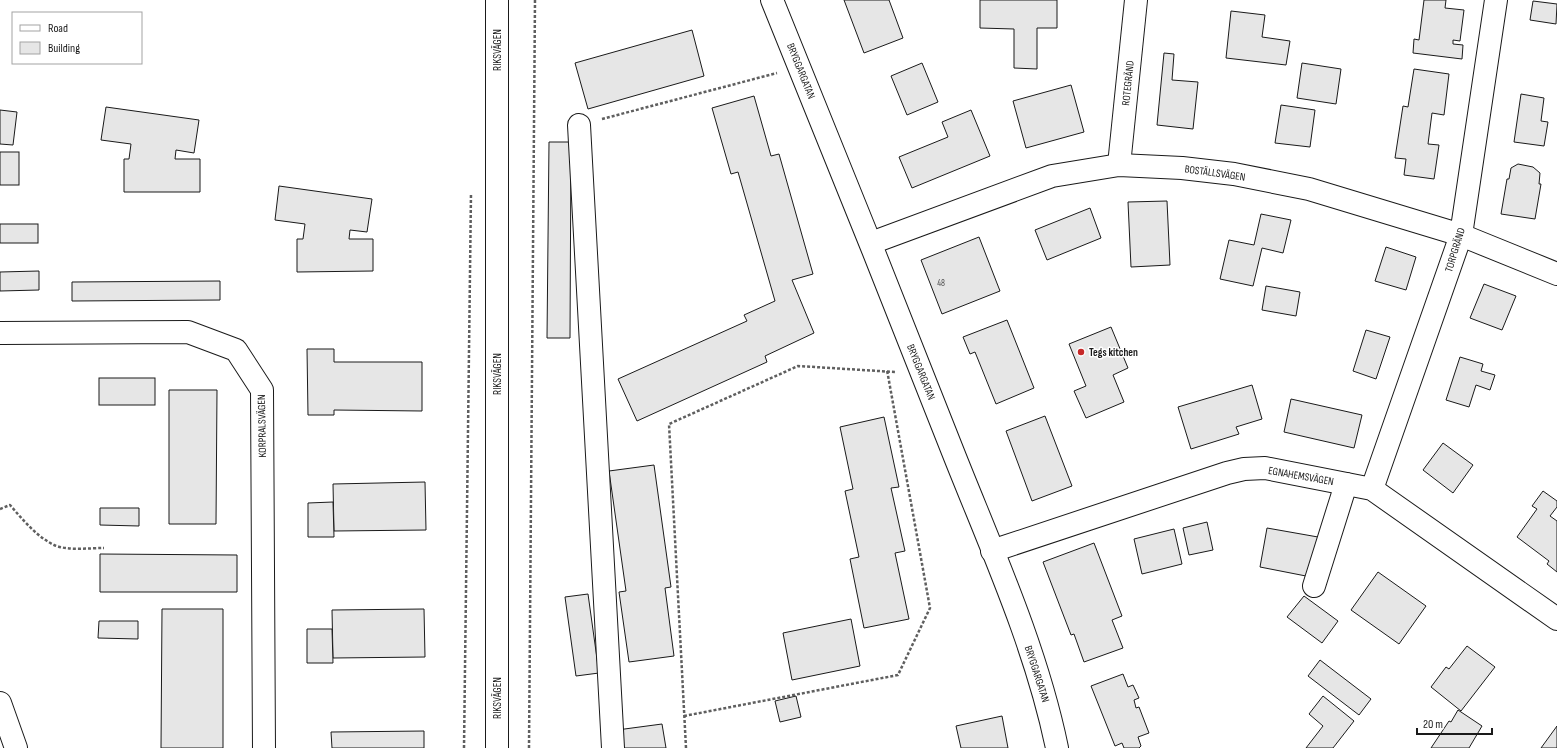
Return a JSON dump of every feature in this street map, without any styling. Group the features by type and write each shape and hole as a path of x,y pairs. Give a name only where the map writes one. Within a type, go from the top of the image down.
{"street":[{"name":"RIKSVÄGEN","path":"497,0 497,748"},
{"name":"BRYGGARGATAN","path":"772,0 871,243 992,552 1040,678 1057,748"},
{"name":"ROTEGRÄND","path":"1119,165 1136,0"},
{"name":"TORPGRÄND","path":"1372,489 1461,235 1496,0"},
{"path":"578,125 613,748"},
{"name":"BOSTÄLLSVÄGEN","path":"871,243 1052,176 1119,165 1182,168 1249,177 1309,189 1461,235 1557,274"},
{"name":"KORPRALSVÄGEN","path":"0,333 188,332 236,350 262,390 264,748"},
{"name":"EGNAHEMSVÄGEN","path":"992,552 1227,473 1244,469 1265,468 1372,489 1557,619"},
{"path":"1314,586 1346,484"},
{"path":"0,703 16,748"}],"path":[{"path":"529,748 535,0"},
{"path":"578,125 781,72"},
{"path":"464,748 471,191"},
{"path":"686,748 669,424 798,366 887,370 900,373"},
{"path":"684,716 898,675 930,608 887,370"},
{"path":"0,509 10,505 28,527 55,546 80,549 104,548"}],"building":[{"path":"844,0 889,0 903,38 864,53"},
{"path":"980,0 1057,0 1057,28 1037,28 1037,69 1014,68 1014,29 980,28"},
{"path":"1424,0 1446,0 1445,8 1464,10 1460,41 1453,40 1453,44 1463,45 1462,59 1413,53 1414,39 1419,40"},
{"path":"1533,1 1557,4 1556,24 1530,20"},
{"path":"1231,11 1265,15 1262,37 1290,41 1286,65 1226,58"},
{"path":"692,30 704,76 588,109 575,63"},
{"path":"1164,53 1174,54 1172,80 1198,82 1193,129 1157,125"},
{"path":"922,63 938,102 907,115 891,76"},
{"path":"1302,63 1341,69 1336,104 1297,98"},
{"path":"1414,69 1449,74 1444,115 1432,113 1428,144 1439,145 1434,179 1404,175 1406,159 1395,158 1403,106 1408,107"},
{"path":"1071,85 1084,132 1026,148 1013,101"},
{"path":"1521,94 1544,98 1541,121 1548,122 1544,146 1514,142"},
{"path":"754,96 771,156 779,154 813,274 792,280 814,333 765,356 767,362 637,421 618,379 747,321 744,315 775,301 738,172 731,174 712,108"},
{"path":"1281,105 1315,110 1310,147 1275,143"},
{"path":"106,107 199,120 194,153 176,150 175,159 200,159 200,192 124,192 124,159 129,159 131,144 101,140"},
{"path":"0,110 17,112 13,145 0,144"},
{"path":"971,110 990,156 912,188 899,157 948,137 942,122"},
{"path":"549,142 571,142 570,338 547,338"},
{"path":"0,152 19,152 19,185 0,185"},
{"path":"1518,164 1533,167 1540,173 1539,184 1541,184 1535,219 1501,214 1507,179 1509,179 1511,168"},
{"path":"279,186 372,199 367,232 350,230 349,239 373,239 373,271 297,272 297,239 303,239 305,224 275,220"},
{"path":"1167,201 1170,265 1131,267 1128,202"},
{"path":"1090,208 1101,238 1047,260 1035,230"},
{"path":"1261,214 1291,220 1283,253 1262,248 1253,286 1220,279 1229,240 1254,245"},
{"path":"0,224 38,224 38,243 0,243"},
{"path":"979,237 1000,291 942,314 921,260"},
{"path":"1386,247 1416,257 1406,290 1375,281"},
{"path":"39,271 39,290 0,291 0,272"},
{"path":"220,281 220,300 72,301 72,282"},
{"path":"1484,284 1516,296 1502,330 1470,318"},
{"path":"1266,286 1300,292 1296,316 1262,310"},
{"path":"1007,320 1034,388 996,404 975,352 970,354 963,337"},
{"path":"1111,327 1128,368 1113,375 1124,402 1086,418 1074,391 1086,386 1069,344"},
{"path":"1366,330 1390,337 1376,379 1353,371"},
{"path":"307,349 334,349 334,362 422,362 422,411 334,410 334,415 308,415"},
{"path":"1460,357 1483,364 1481,371 1495,375 1490,390 1476,385 1469,407 1446,400"},
{"path":"99,378 155,378 155,405 99,405"},
{"path":"1252,385 1262,419 1236,427 1239,434 1191,449 1178,407"},
{"path":"169,390 217,390 216,524 169,524"},
{"path":"1291,399 1362,415 1354,448 1284,432"},
{"path":"1045,416 1072,486 1032,501 1006,431"},
{"path":"884,417 899,487 891,488 905,551 895,553 909,619 864,628 850,559 859,557 845,491 853,489 840,427"},
{"path":"1443,443 1473,465 1453,493 1423,470"},
{"path":"654,465 671,587 665,588 674,656 629,662 619,592 626,591 609,471"},
{"path":"425,482 426,530 334,531 333,484"},
{"path":"1543,491 1557,501 1557,507 1550,516 1557,521 1557,572 1547,564 1549,561 1517,537 1537,509 1532,506"},
{"path":"333,502 334,537 308,537 308,503"},
{"path":"100,508 139,508 139,526 100,525"},
{"path":"1207,522 1213,550 1189,555 1183,528"},
{"path":"1267,528 1318,537 1311,577 1260,567"},
{"path":"1174,529 1182,564 1142,574 1134,539"},
{"path":"1094,543 1122,616 1112,620 1123,648 1084,662 1074,634 1071,635 1043,562"},
{"path":"100,554 237,555 237,592 100,592"},
{"path":"1378,572 1426,606 1399,644 1351,610"},
{"path":"588,594 599,673 576,676 565,597"},
{"path":"1304,596 1338,621 1322,643 1287,617"},
{"path":"162,609 223,609 223,748 161,748"},
{"path":"424,609 425,657 333,658 332,610"},
{"path":"851,619 860,666 792,680 783,633"},
{"path":"99,621 138,621 138,639 98,638"},
{"path":"307,629 332,629 333,663 307,663"},
{"path":"1467,646 1495,667 1461,711 1431,687 1446,667 1449,669"},
{"path":"1320,660 1371,699 1359,715 1308,676"},
{"path":"1123,674 1128,687 1133,685 1139,698 1134,700 1136,708 1139,707 1149,733 1138,737 1141,746 1139,748 1124,748 1122,743 1115,746 1091,686"},
{"path":"796,696 801,717 780,722 775,701"},
{"path":"1323,696 1354,721 1333,748 1306,748 1323,726 1309,714"},
{"path":"1458,710 1482,726 1469,748 1431,748 1449,721 1451,722"},
{"path":"1002,716 1008,748 961,748 956,726"},
{"path":"662,724 666,748 620,748 617,730"},
{"path":"1557,726 1557,748 1541,748"},
{"path":"424,731 424,748 332,748 331,732"}],"place":[{"name":"Tegs kitchen","path":"1081,352"}]}
